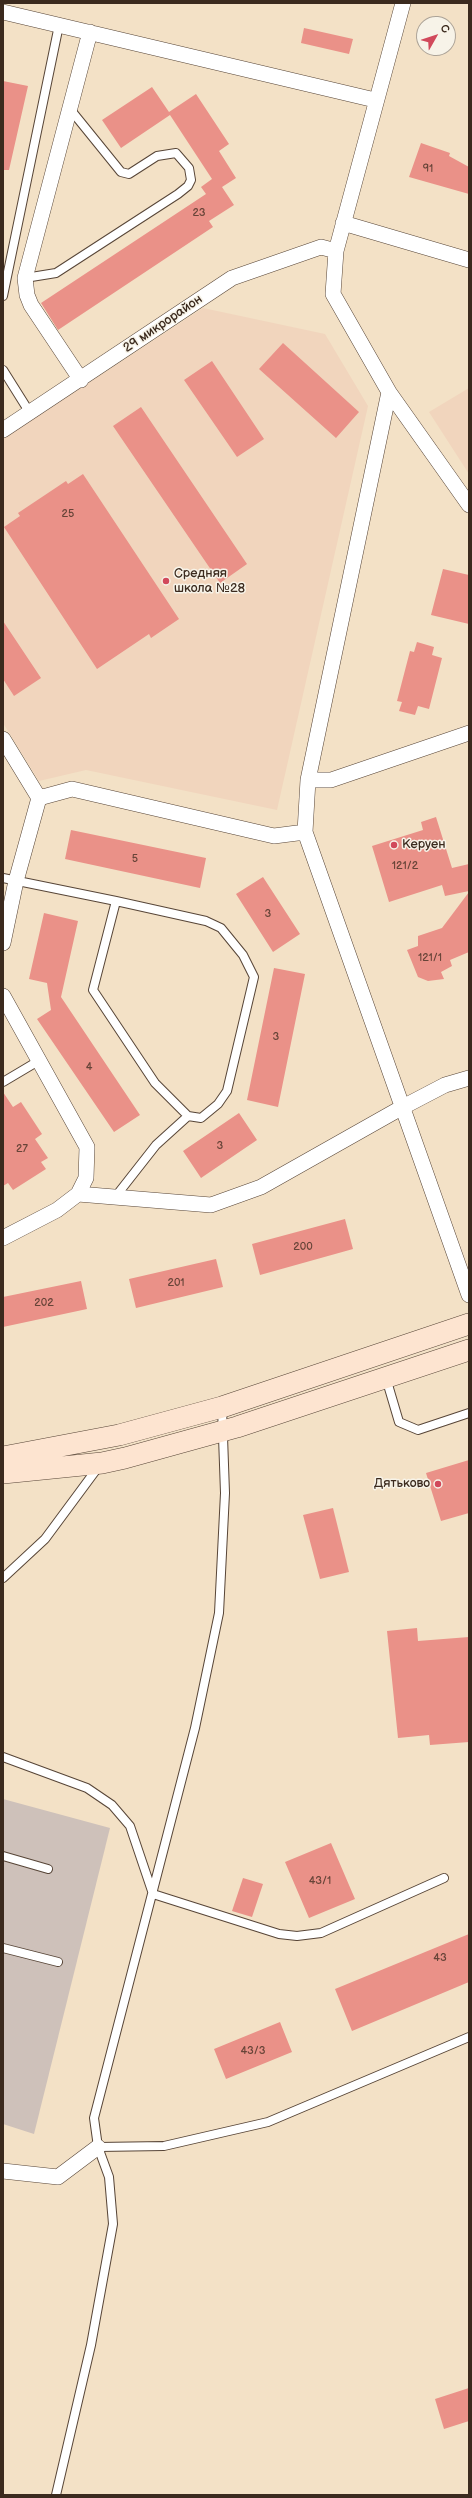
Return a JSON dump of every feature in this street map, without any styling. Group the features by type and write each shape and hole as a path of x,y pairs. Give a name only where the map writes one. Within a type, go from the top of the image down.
{"main road":[{"path":"3,1457 119,1435 222,1407 469,1324"},
{"path":"3,1473 102,1463 222,1430 469,1350"}],"street":[{"path":"403,3 375,100 336,251 333,294 389,392 469,505"},
{"path":"3,12 375,100"},
{"path":"81,380 31,305 27,295 25,278 90,32"},
{"path":"343,223 469,260"},
{"name":"29 микрорайон","path":"3,430 81,380 232,278 321,247 336,251"},
{"path":"389,392 308,780 305,832 401,1108 469,1295"},
{"path":"308,780 331,780 469,733"},
{"path":"3,739 39,798"},
{"path":"39,798 72,789 274,836 305,832"},
{"path":"3,943 10,879 39,798"},
{"path":"3,996 87,1146 86,1178 78,1194 57,1210 3,1238"},
{"path":"78,1194 211,1205 261,1187 401,1108 445,1085 469,1078"},
{"path":"3,2171 58,2177 98,2147"}],"lane":[{"path":"3,296 59,25"},
{"path":"25,278 56,273 178,194 188,186 191,180 189,168 176,153 156,156 129,174 121,172 70,109"},
{"path":"3,370 30,413"},
{"path":"10,879 116,901 206,921 221,928 243,955 254,978 227,1091 218,1104 201,1118 188,1116 155,1083 93,990 116,901"},
{"path":"3,1082 40,1060"},
{"path":"116,1196 156,1145 188,1116"},
{"path":"386,1378 398,1422 418,1430 469,1412"},
{"path":"56,2495 91,2345 113,2224 109,2176 98,2147 94,2118 195,1728 218,1613 225,1493 222,1407"},
{"path":"3,1578 45,1539 102,1463"},
{"path":"3,1756 87,1788 112,1805 130,1826 153,1894"},
{"path":"3,1856 48,1869"},
{"path":"153,1894 255,1928 279,1934 297,1936 321,1933 444,1878"},
{"path":"3,1948 58,1962"},
{"path":"98,2147 164,2146 268,2122 469,2038"}],"shaded area":[{"name":"Средняя школа №28","path":"203,308 325,334 368,406 277,810 86,770 39,781 3,723 3,439"},
{"path":"469,388 469,474 429,412"},
{"path":"3,1799 110,1828 34,2134 3,2124"}],"building":[{"path":"304,28 353,39 349,54 301,43"},
{"path":"3,81 28,86 9,170 3,170"},
{"path":"152,87 169,112 196,94 229,144 219,151 236,178 222,187 234,205 209,221 213,227 58,330 41,303 206,194 201,187 212,179 170,115 121,148 102,120"},
{"path":"421,143 450,153 449,156 469,167 469,194 409,177"},
{"path":"283,343 359,412 336,438 259,369"},
{"path":"212,361 264,439 237,457 184,380"},
{"path":"141,407 247,564 220,583 113,426"},
{"path":"83,474 179,619 151,638 149,634 97,669 4,527 20,516 18,513 66,481 68,484"},
{"path":"443,569 469,575 469,624 431,615"},
{"path":"3,621 41,678 14,696 3,679"},
{"path":"417,642 434,647 432,655 442,658 429,709 418,706 415,715 399,711 402,702 397,701 410,651 414,652"},
{"path":"436,817 452,868 469,864 469,891 445,896 442,885 389,902 372,846 423,830 421,822"},
{"path":"71,830 206,858 200,888 65,859"},
{"path":"263,877 300,934 273,952 236,894"},
{"path":"469,892 469,952 450,960 452,966 441,972 444,979 428,981 418,977 407,950 418,946 418,936 442,928"},
{"path":"44,913 78,921 61,997 140,1115 114,1132 37,1019 51,1010 47,983 29,979"},
{"path":"274,968 305,974 278,1107 247,1100"},
{"path":"3,1092 13,1107 21,1102 42,1134 35,1139 48,1158 41,1162 46,1169 13,1190 8,1183 3,1186"},
{"path":"239,1113 257,1140 201,1178 183,1151"},
{"path":"345,1219 353,1249 260,1275 252,1244"},
{"path":"216,1259 223,1287 136,1308 129,1279"},
{"path":"81,1281 87,1309 3,1327 3,1297"},
{"path":"469,1460 469,1513 441,1521 426,1473"},
{"path":"333,1508 349,1572 320,1579 303,1515"},
{"path":"417,1628 418,1641 469,1637 469,1742 430,1745 429,1735 398,1738 387,1631"},
{"path":"331,1843 355,1899 309,1918 285,1862"},
{"path":"243,1878 263,1884 252,1917 232,1911"},
{"path":"469,1934 469,1982 352,2031 335,1989"},
{"path":"280,2022 292,2052 226,2079 214,2049"},
{"path":"469,2388 469,2421 444,2429 435,2399"}],"place":[{"name":"Средняя школа №28","path":"166,581"},
{"name":"Керуен","path":"394,845"},
{"name":"Дятьково","path":"438,1484"}]}
